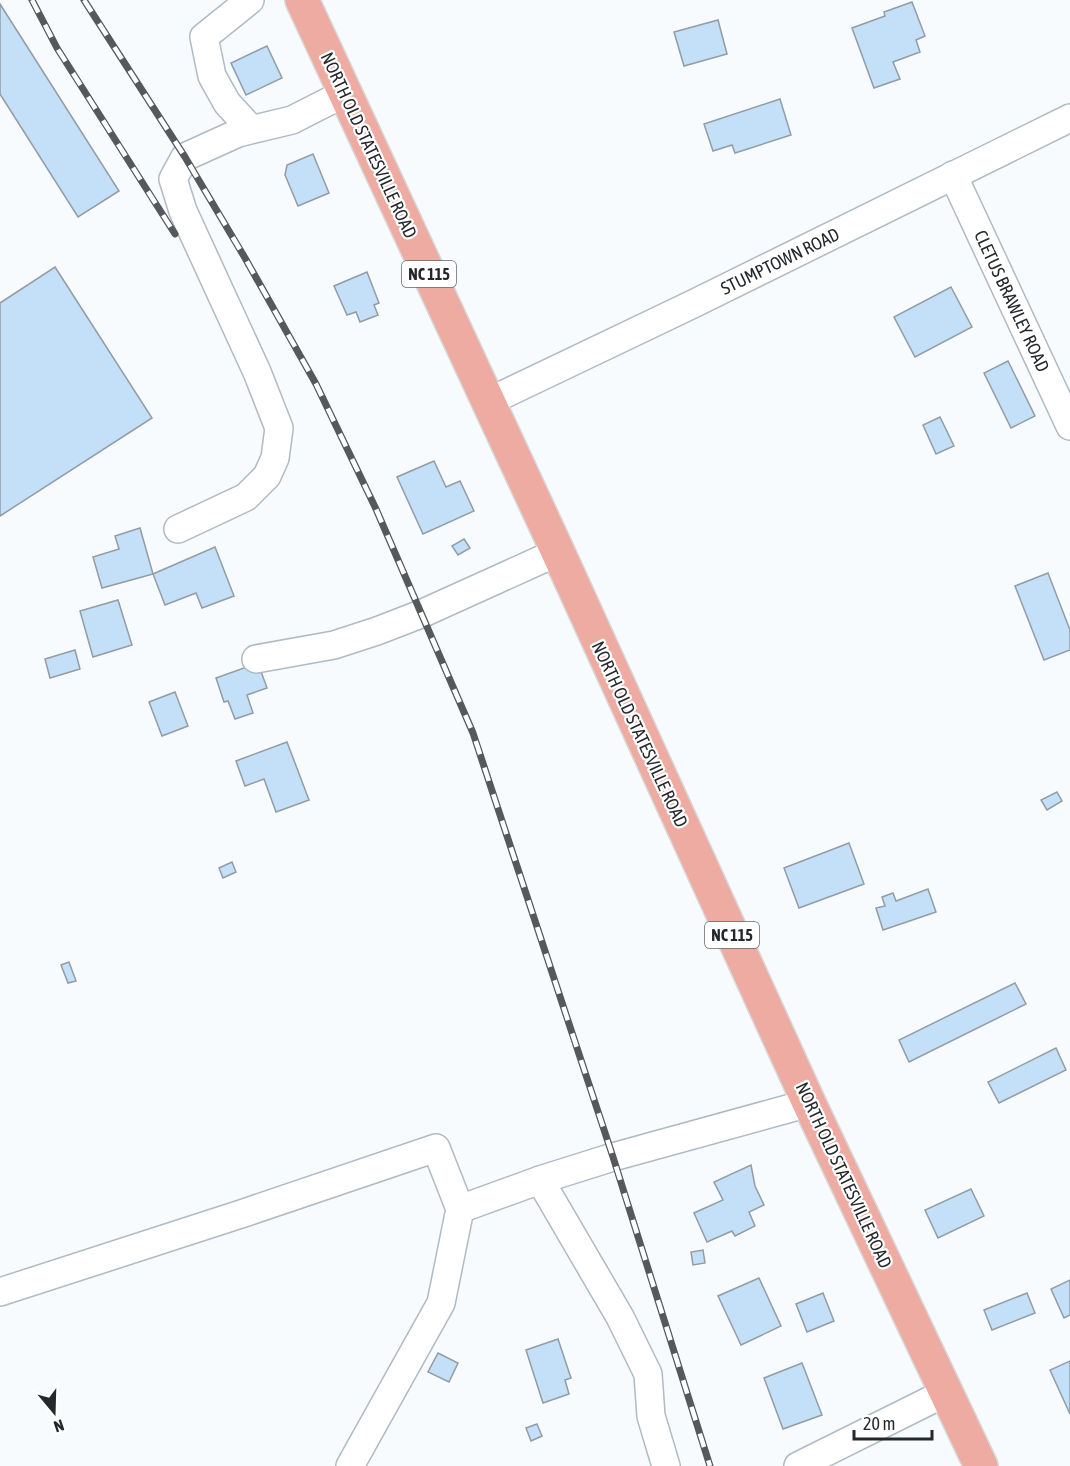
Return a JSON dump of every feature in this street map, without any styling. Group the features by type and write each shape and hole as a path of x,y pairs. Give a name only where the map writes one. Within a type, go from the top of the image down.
{"main road":[{"name":"NORTH OLD STATESVILLE ROAD","path":"302,0 558,552 809,1103 981,1466"}],"street":[{"path":"250,0 204,37 212,76 227,103 251,129"},
{"path":"178,529 246,497 267,476 276,458 279,428 257,372 183,212 173,179 185,157 238,132 292,120 345,93"},
{"name":"STUMPTOWN ROAD","path":"488,402 693,304 1070,118"},
{"name":"CLETUS BRAWLEY ROAD","path":"953,175 1070,426"},
{"path":"256,659 334,645 377,631 421,614 558,552"},
{"path":"460,1209 613,1157 809,1103"},
{"path":"0,1292 436,1148 460,1209 441,1303 350,1466"},
{"path":"540,1180 620,1317 648,1374 651,1416 666,1466"},
{"path":"798,1466 947,1392"}],"building":[{"path":"912,2 925,36 916,40 920,52 893,62 900,79 874,88 852,28 885,16 884,12"},
{"path":"0,4 119,191 78,217 0,94"},
{"path":"718,20 727,54 684,66 674,32"},
{"path":"267,46 282,78 246,95 231,63"},
{"path":"780,99 791,135 735,153 732,145 713,151 704,124"},
{"path":"313,154 329,193 298,206 285,175 287,165"},
{"path":"55,267 152,418 0,516 0,303"},
{"path":"367,272 379,303 374,305 378,315 360,322 356,312 347,315 334,286"},
{"path":"951,287 972,327 915,357 894,317"},
{"path":"1008,361 1035,416 1011,428 984,373"},
{"path":"940,417 954,446 936,454 923,425"},
{"path":"434,461 446,487 460,481 474,511 423,534 397,477"},
{"path":"140,528 153,574 102,588 93,557 119,549 115,536"},
{"path":"464,539 470,548 458,555 452,546"},
{"path":"215,547 234,596 202,608 196,593 165,605 153,574"},
{"path":"1048,573 1070,630 1070,650 1044,660 1015,586"},
{"path":"118,600 132,645 93,657 80,611"},
{"path":"75,650 80,669 50,678 45,659"},
{"path":"258,663 267,688 247,695 253,713 235,719 228,701 224,702 216,678"},
{"path":"175,692 188,726 162,736 149,702"},
{"path":"287,742 309,800 276,812 264,779 245,786 236,761"},
{"path":"1057,792 1062,801 1047,810 1041,800"},
{"path":"849,843 864,884 799,908 784,868"},
{"path":"232,862 236,872 223,878 219,868"},
{"path":"928,889 936,912 883,930 876,908 885,906 882,897 893,893 896,901"},
{"path":"69,962 76,981 68,983 61,965"},
{"path":"1015,983 1026,1004 909,1062 899,1040"},
{"path":"1056,1048 1066,1070 999,1103 988,1082"},
{"path":"751,1165 755,1186 764,1205 749,1212 755,1226 735,1236 732,1231 707,1242 694,1213 723,1200 714,1182"},
{"path":"971,1189 984,1216 938,1238 925,1210"},
{"path":"703,1250 705,1263 693,1265 691,1252"},
{"path":"759,1278 781,1326 741,1345 718,1296"},
{"path":"1070,1280 1070,1315 1064,1318 1051,1289"},
{"path":"823,1293 834,1321 807,1332 796,1304"},
{"path":"1027,1293 1035,1313 992,1330 984,1310"},
{"path":"558,1339 571,1378 565,1380 569,1394 543,1403 526,1350"},
{"path":"438,1353 458,1363 449,1382 428,1372"},
{"path":"1070,1361 1070,1414 1050,1370"},
{"path":"802,1363 822,1415 783,1429 764,1378"},
{"path":"537,1424 542,1436 531,1441 526,1428"}],"railway":[{"path":"32,0 57,48 175,234"},
{"path":"84,0 185,157 316,384 376,509 473,733 613,1157 710,1466"}]}
